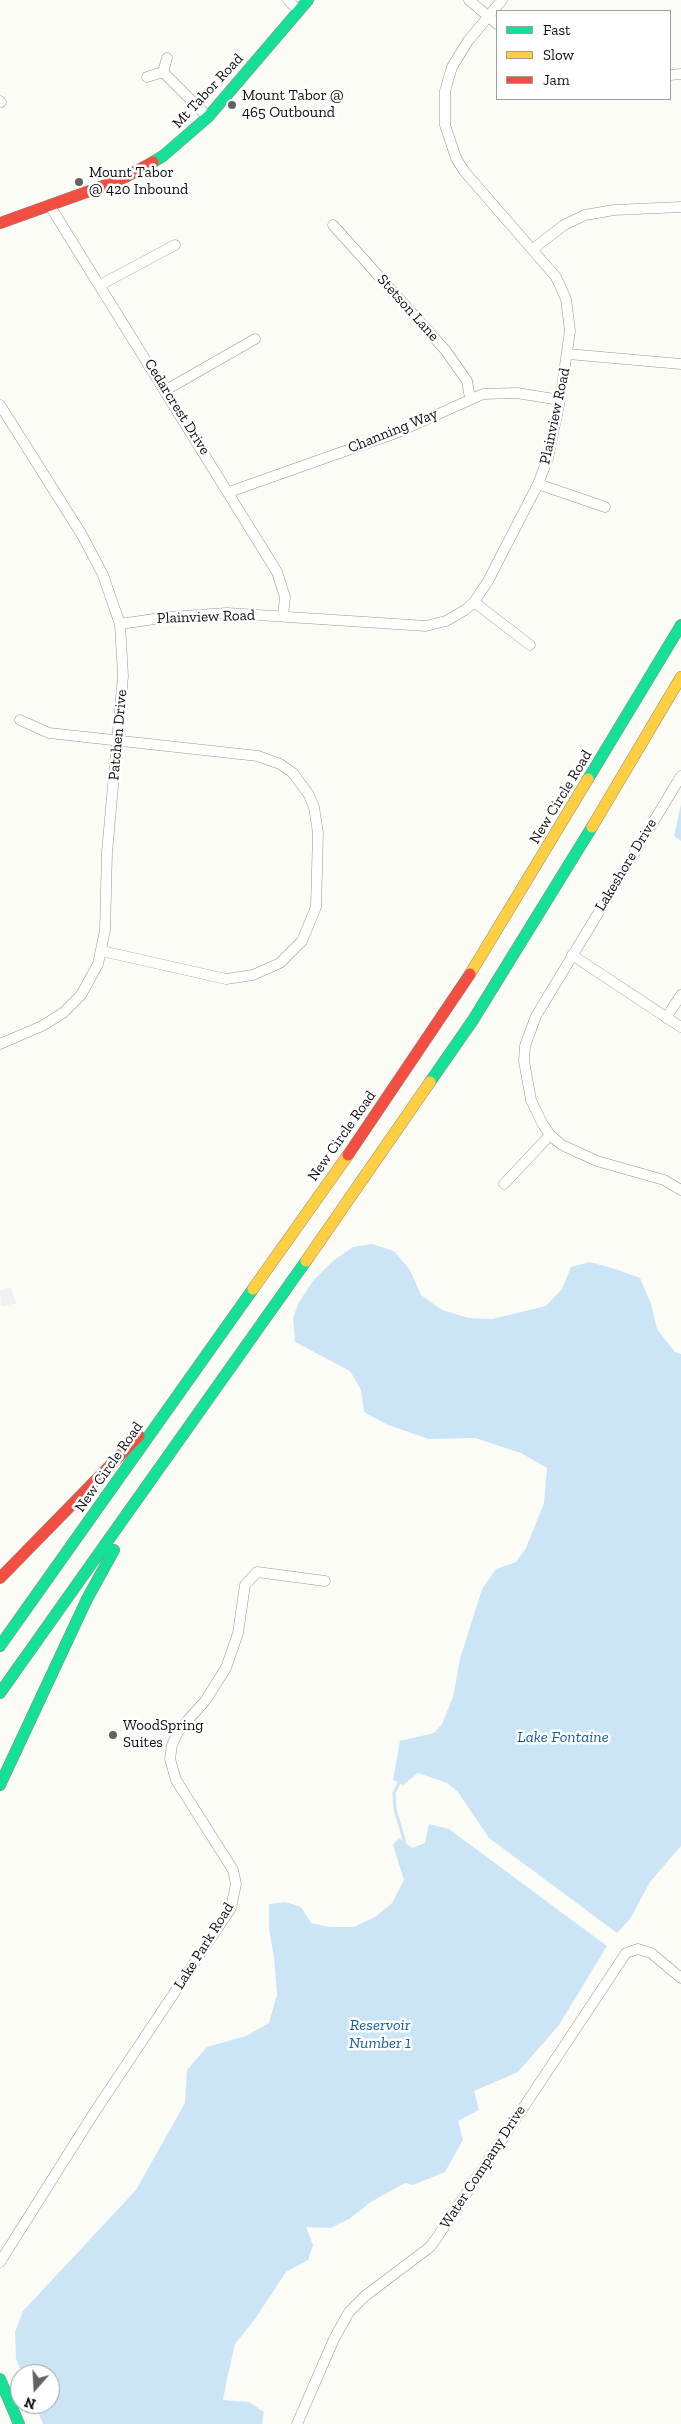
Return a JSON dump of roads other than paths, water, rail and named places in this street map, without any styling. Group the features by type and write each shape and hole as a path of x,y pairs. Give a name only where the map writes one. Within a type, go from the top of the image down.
{"main road":[{"name":"Mt Tabor Road","path":"0,223 112,183 148,166 180,143 208,117 308,0"},
{"name":"New Circle Road","path":"0,1646 354,1148 481,957 681,625"},
{"path":"0,1693 473,1020 550,897 681,677"},
{"path":"0,1578 134,1441 207,1355"},
{"path":"0,1785 96,1582 126,1529 218,1384"},
{"path":"0,2379 19,2424"}],"street":[{"path":"288,0 299,11"},
{"path":"469,0 496,23"},
{"name":"Plainview Road","path":"120,624 190,615 228,613 418,627 446,621 474,602 488,582 538,484 548,458 568,354 570,320 566,299 556,277 464,171 456,158 445,125 445,92 452,67 458,54 502,0"},
{"path":"163,72 167,58"},
{"path":"163,72 208,117"},
{"path":"147,77 163,72"},
{"name":"Cedarcrest Drive","path":"50,206 166,390 277,572 285,597 283,616"},
{"path":"533,249 564,225 585,215 614,210 681,207"},
{"name":"Stetson Lane","path":"333,225 446,351 467,381 470,398"},
{"path":"100,285 175,244"},
{"path":"166,390 255,339"},
{"path":"568,354 681,364"},
{"name":"Channing Way","path":"229,492 396,433 470,398 498,392 560,400"},
{"name":"Patchen Drive","path":"0,405 82,535 104,575 120,624 123,676 107,852 102,951 88,984 72,1004 42,1026 0,1044"},
{"path":"538,484 605,507"},
{"path":"474,602 530,645"},
{"path":"20,720 49,733 258,756 280,764 293,773 309,795 317,817 318,900 309,927 292,954 280,964 254,975 226,979 102,951"},
{"name":"Lakeshore Drive","path":"681,776 536,1016 525,1046 524,1068 527,1088 542,1123 550,1135 562,1145 584,1157 647,1174 664,1180 681,1190"},
{"path":"572,955 681,1027"},
{"path":"666,1018 681,996"},
{"path":"504,1184 550,1135"},
{"name":"Lake Park Road","path":"0,2262 94,2113 231,1908 236,1884 233,1870 176,1780 170,1759 172,1745 179,1730 205,1700 226,1668 238,1633 245,1584 257,1572 325,1581"},
{"name":"Water Company Drive","path":"297,2424 334,2339 349,2312 365,2296 430,2247 626,1953 638,1949 651,1953 681,1978"}],"water":[{"path":"681,804 681,841 674,836"},
{"name":"Lake Fontaine","path":"372,1244 394,1251 410,1270 421,1295 442,1310 469,1318 492,1319 546,1306 562,1289 571,1267 590,1262 615,1269 640,1278 651,1304 657,1329 675,1352 681,1354 681,1846 650,1882 630,1919 617,1933 489,1838 458,1792 447,1783 418,1773 403,1785 393,1780 400,1741 434,1733 442,1724 453,1697 460,1659 482,1589 496,1569 516,1562 526,1548 544,1503 547,1468 521,1453 475,1438 429,1439 388,1425 364,1412 361,1390 350,1371 295,1342 293,1318 299,1302 313,1281 333,1261 353,1247"},
{"name":"Reservoir Number 1","path":"429,1824 449,1829 607,1946 559,2025 518,2072 474,2091 479,2110 458,2121 463,2140 445,2172 413,2185 405,2183 371,2202 349,2219 330,2228 306,2227 313,2245 308,2260 286,2272 255,2319 235,2344 227,2379 223,2400 249,2402 264,2412 262,2424 43,2424 39,2414 60,2414 60,2364 18,2364 16,2359 15,2332 23,2311 136,2190 185,2103 187,2070 207,2047 246,2036 269,2023 277,1995 274,1957 269,1929 269,1904 285,1902 301,1907 311,1923 329,1927 354,1927 375,1917 392,1903 404,1880 393,1845 399,1838 412,1848 425,1843"}],"waterway":[{"path":"399,1783 394,1793 395,1809 405,1843"}],"place":[{"name":"Mount Tabor @ 465 Outbound","path":"232,105"},
{"name":"Mount Tabor @ 420 Inbound","path":"79,182"},
{"name":"WoodSpring Suites","path":"113,1735"}]}
